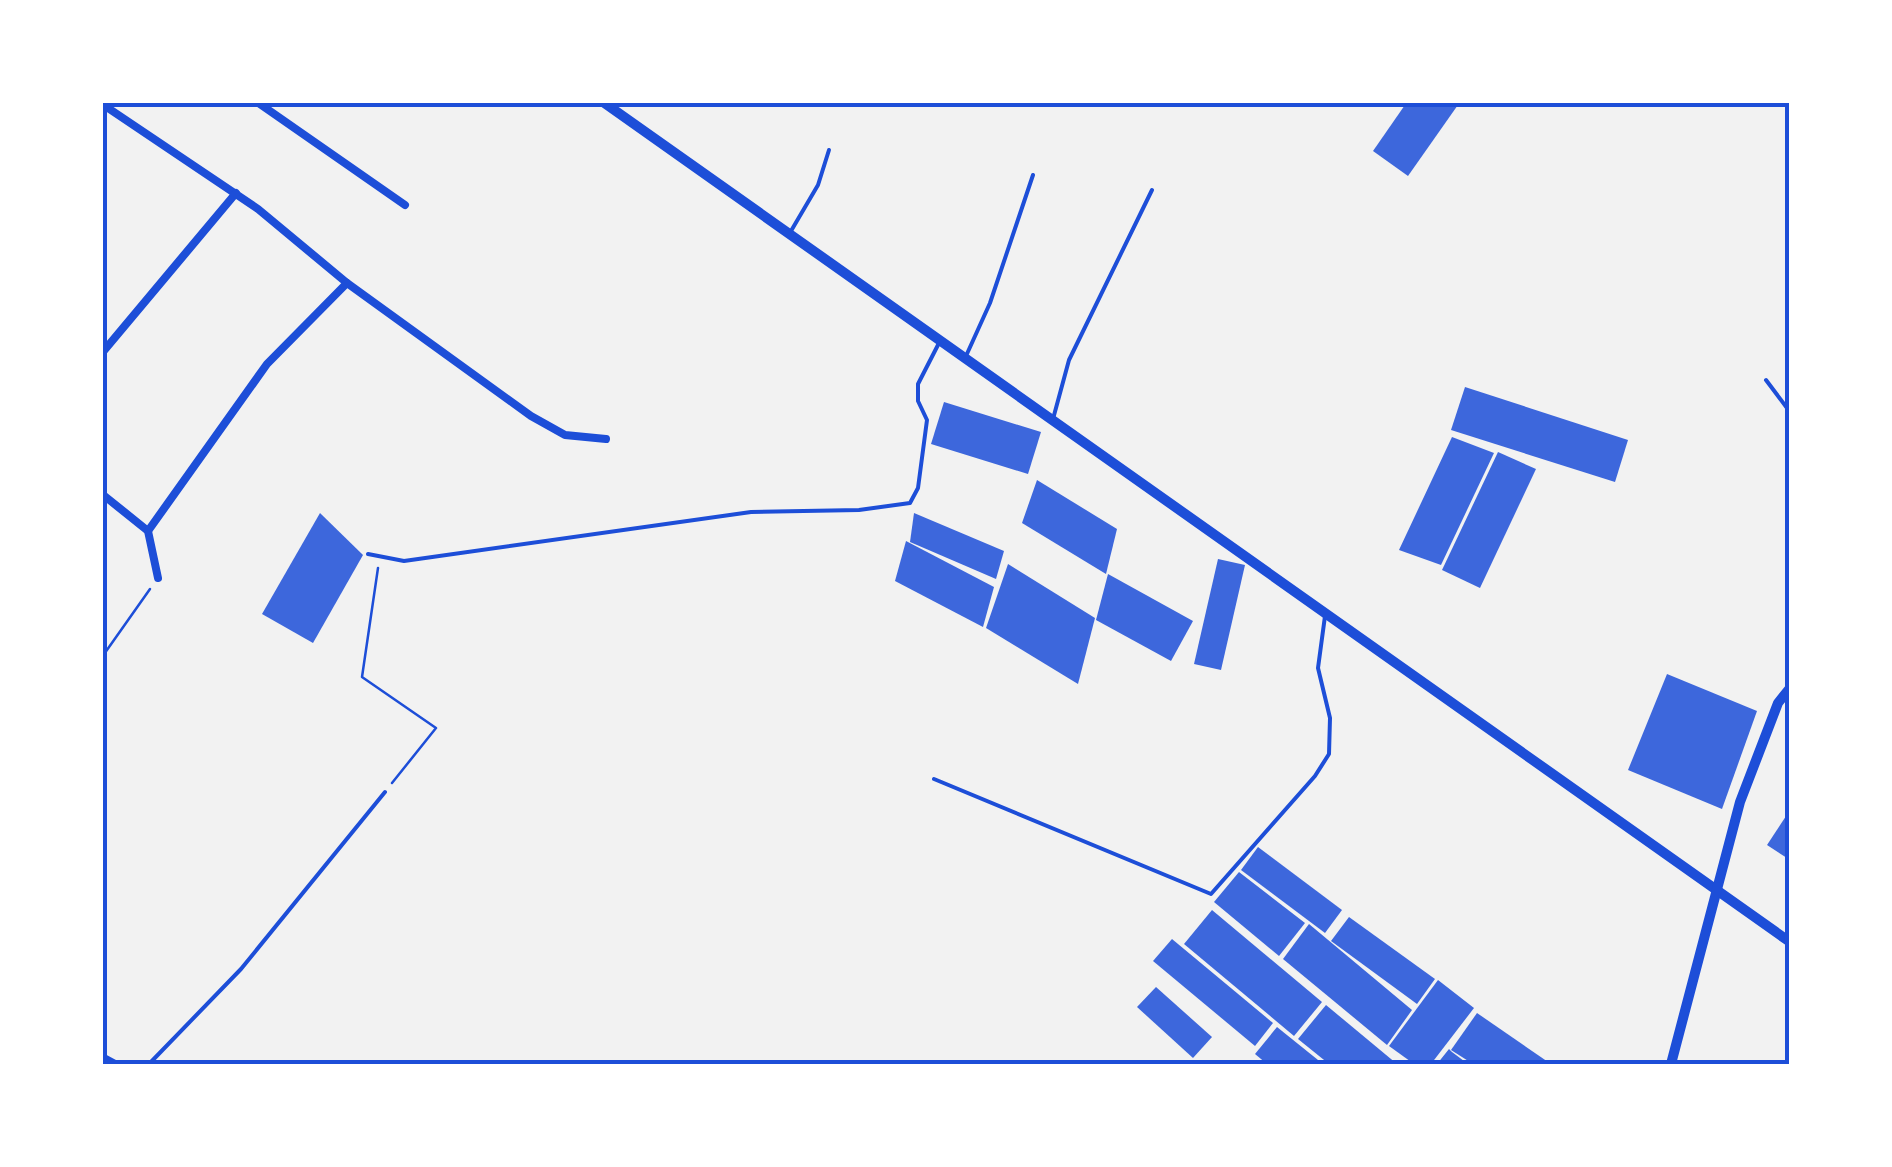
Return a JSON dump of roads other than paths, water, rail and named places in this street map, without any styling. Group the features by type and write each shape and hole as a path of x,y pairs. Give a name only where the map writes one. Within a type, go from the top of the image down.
{"street":[{"path":"258,102 405,205"},
{"path":"603,102 1052,424 1790,942"},
{"path":"106,106 236,193 347,283 530,416 565,435 606,439"},
{"path":"102,353 236,193"},
{"path":"148,531 268,364 347,283"},
{"path":"102,494 148,531 158,578"},
{"path":"1671,1064 1720,891 1740,802 1778,703 1790,688"},
{"path":"102,1056 114,1064"}],"lane":[{"path":"789,236 818,184 829,150"},
{"path":"964,361 990,302 1033,176"},
{"path":"1052,424 1069,360 1152,190"},
{"path":"368,554 404,560 751,512 858,510 910,503 918,488 927,420 918,401 918,384 939,343"},
{"path":"1766,380 1790,412"},
{"path":"934,780 1211,894 1315,776 1329,754 1330,718 1318,668 1325,616"},
{"path":"150,1064 241,970 385,792"}]}
